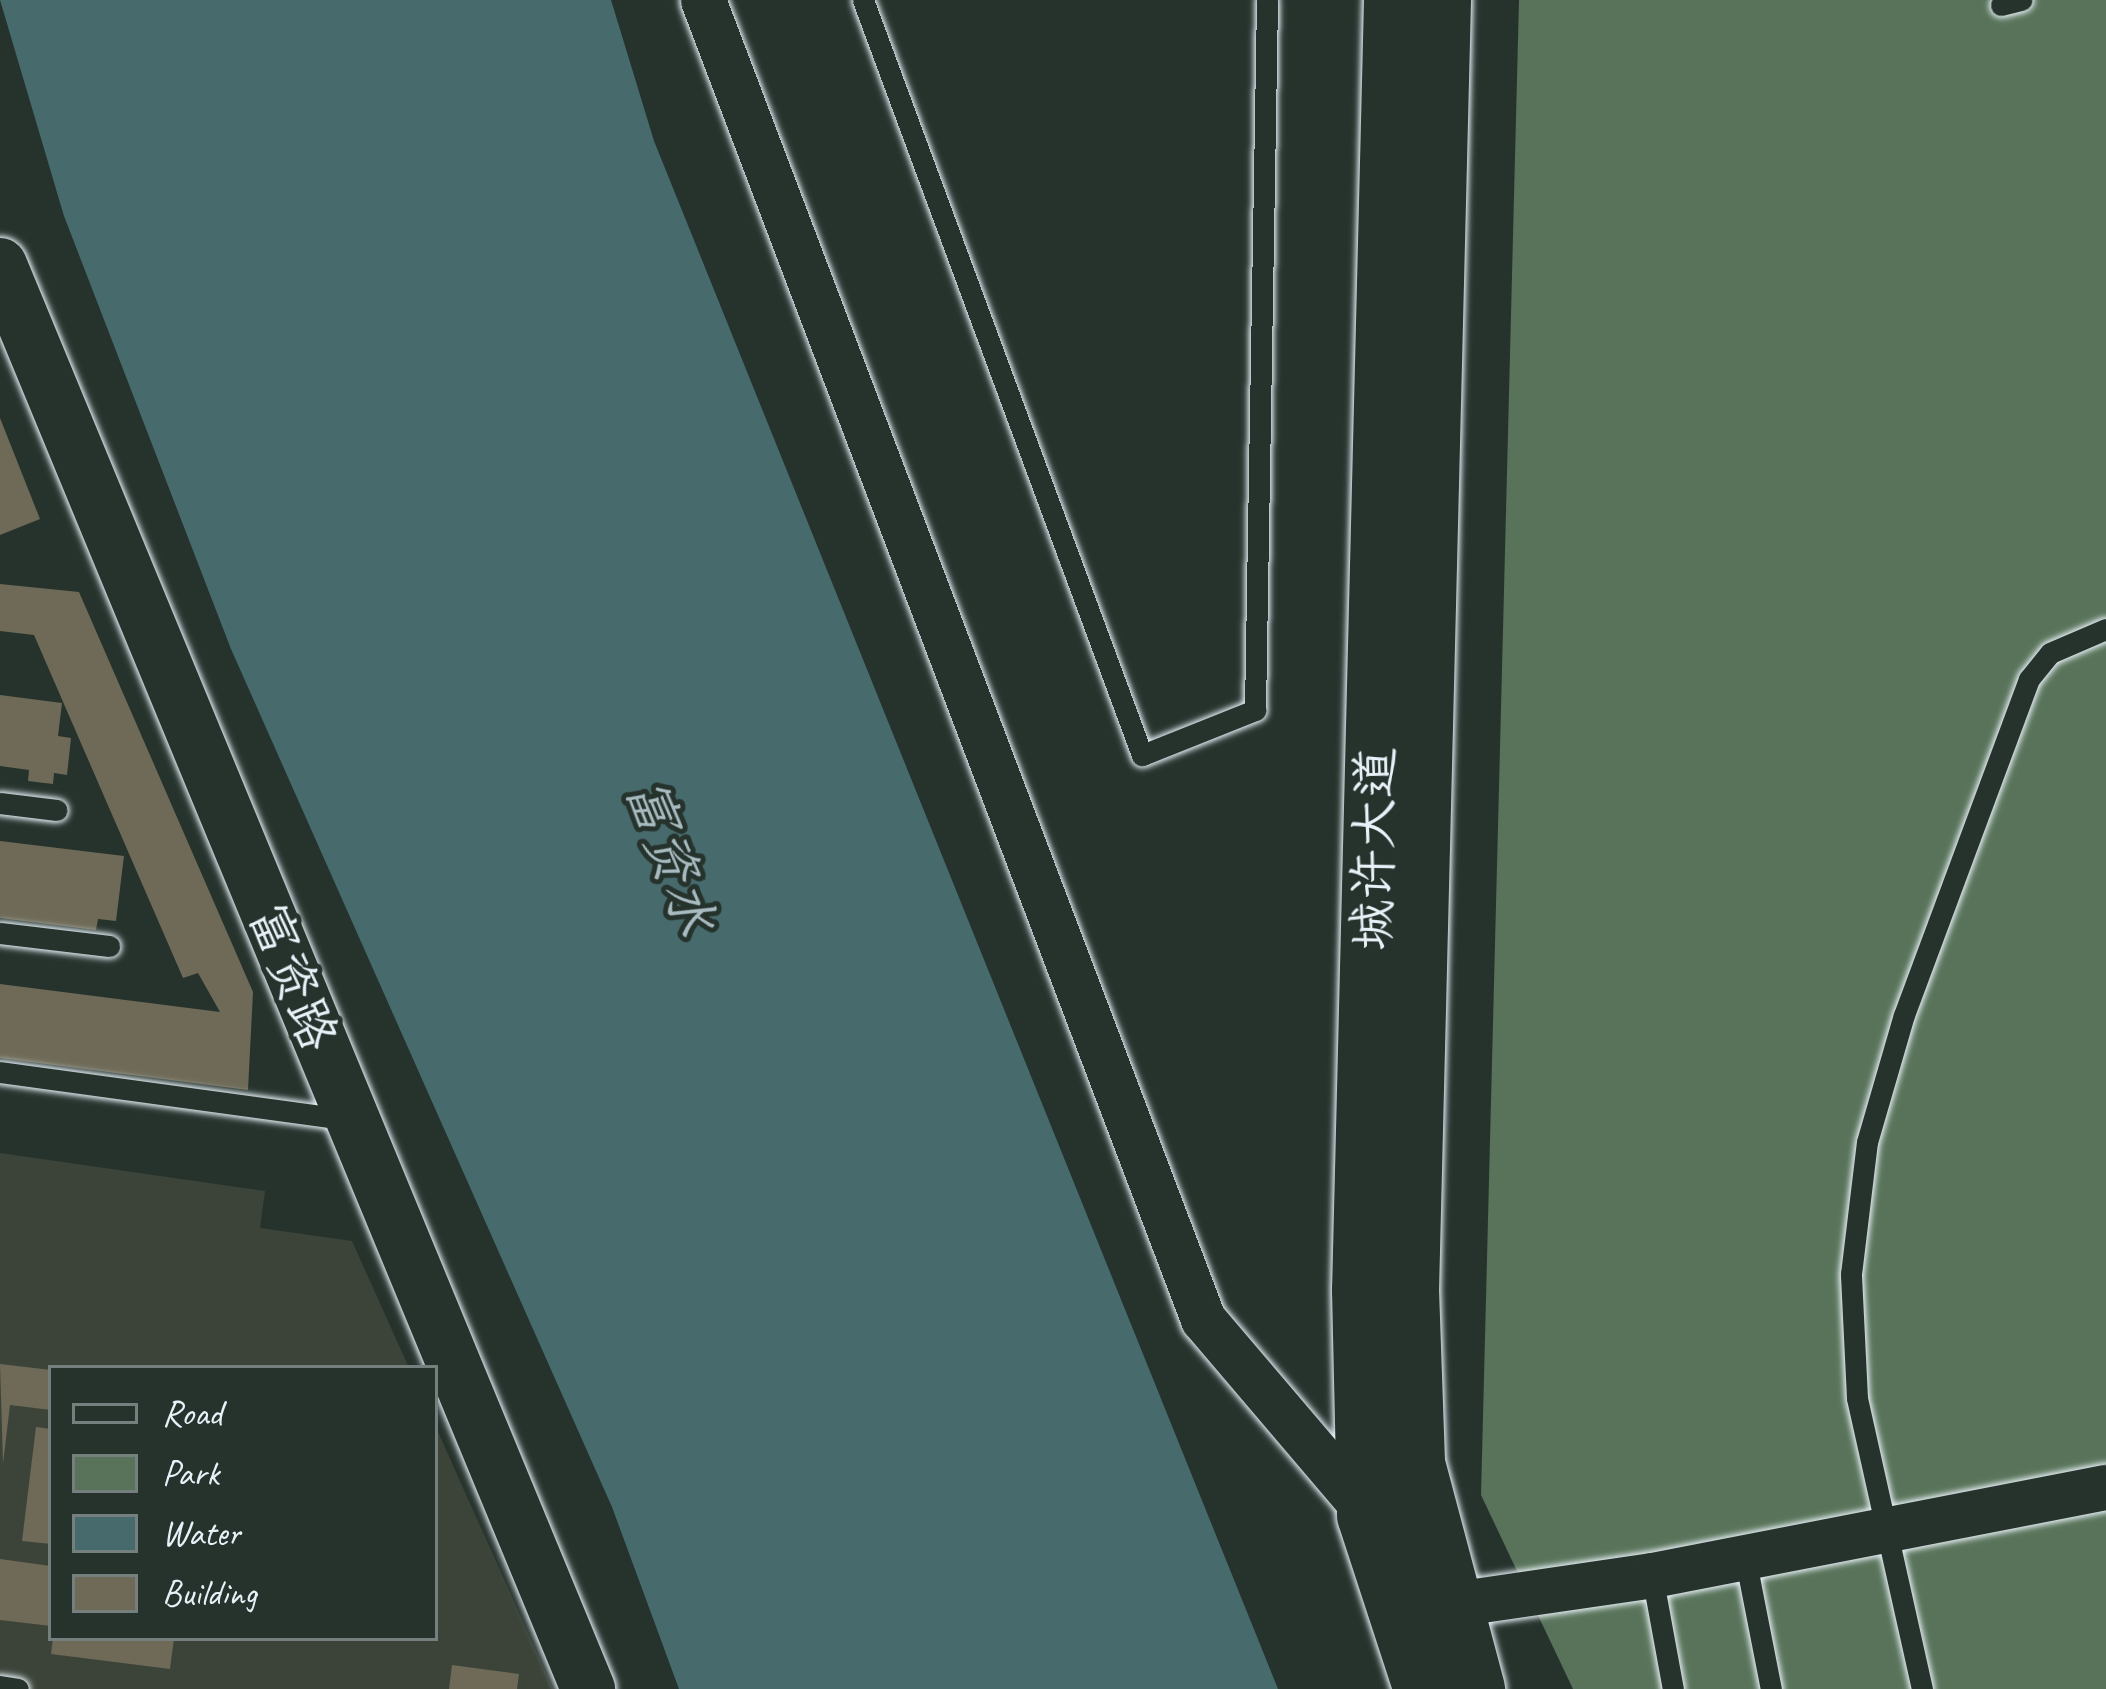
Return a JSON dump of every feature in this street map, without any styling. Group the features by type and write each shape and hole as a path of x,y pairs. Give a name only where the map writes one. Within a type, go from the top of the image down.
{"main road":[{"name":"城许大道","path":"1395,0 1363,1290 1369,1515 1425,1689"},
{"name":"城许大道","path":"1439,0 1407,1289 1413,1463 1473,1689"}],"street":[{"path":"703,0 1203,1319 1369,1515 1454,1604 1652,1575 2106,1487"},
{"name":"富资路","path":"0,265 588,1689"}],"lane":[{"path":"863,0 1142,755 1255,710 1267,0"},
{"path":"1922,1689 1881,1531 1852,1336 1867,1142 1904,1015 2029,679 2050,653 2106,629"},
{"path":"0,803 57,810"},
{"path":"0,933 109,946"},
{"path":"0,1072 352,1120"},
{"path":"1745,1557 1771,1689"},
{"path":"1652,1575 1673,1689"},
{"path":"0,1686 18,1689"}],"shaded area":[{"path":"0,1153 265,1191 260,1228 352,1241 408,1365 48,1365 48,1641 438,1641 438,1432 553,1689 0,1689"}],"green space":[{"path":"1519,0 2106,0 2106,1689 1573,1689 1481,1495"}],"water":[{"name":"富资水","path":"0,0 611,0 654,141 1278,1689 679,1689 612,1507 231,649 64,216"}],"building":[{"path":"0,418 40,519 0,535"},
{"path":"0,584 79,592 253,992 248,1090 0,1058 0,984 220,1012 198,973 183,978 34,635 0,631"},
{"path":"0,695 62,703 58,736 71,738 67,775 54,773 53,784 28,781 29,770 0,766"},
{"path":"0,841 124,856 116,921 98,919 96,930 0,918"},
{"path":"0,1364 48,1370 48,1410 10,1405 3,1464"},
{"path":"36,1427 48,1429 48,1544 22,1541"},
{"path":"0,1559 48,1566 48,1626 0,1620"},
{"path":"53,1641 174,1641 170,1669 51,1654"},
{"path":"452,1665 519,1674 517,1689 449,1689"}]}
